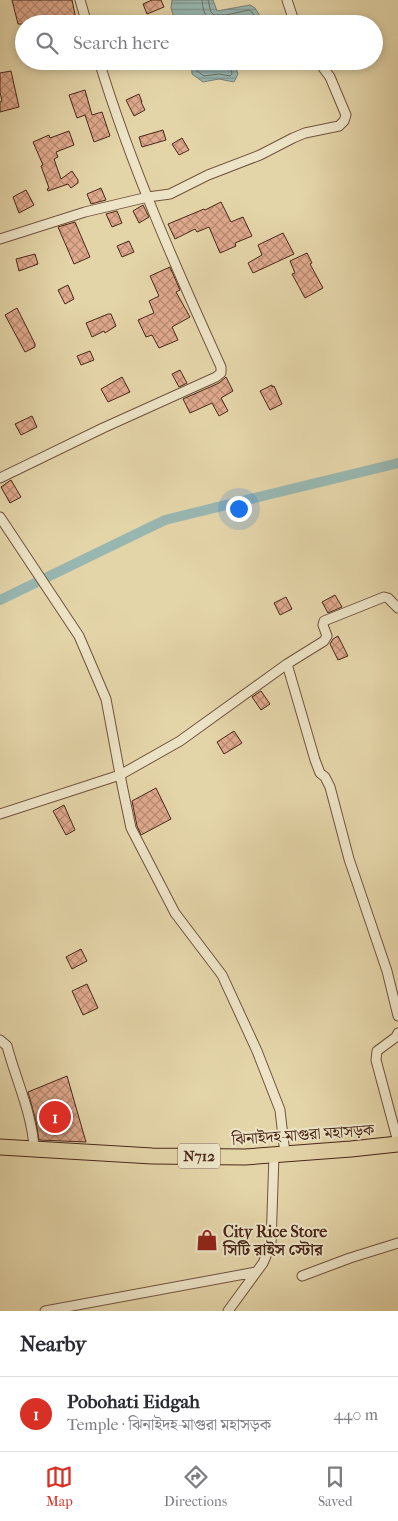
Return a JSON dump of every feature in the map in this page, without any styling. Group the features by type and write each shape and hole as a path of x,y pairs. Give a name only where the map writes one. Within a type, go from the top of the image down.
{"highway":[{"name":"ঝিনাইদহ-মাগুরা মহাসড়ক","path":"0,1147 152,1156 245,1157 398,1143"}],"street":[{"path":"80,0 84,15"},
{"path":"287,0 292,15"},
{"path":"0,478 221,373 221,367 192,303 148,196 108,92 102,70"},
{"path":"0,239 85,212 148,196 170,194 208,175 260,155 305,133 339,126 344,121 346,115 330,77 325,70"},
{"path":"0,517 79,636 106,699 131,828 175,913 222,975 257,1051 280,1110 280,1154 271,1244 263,1263 228,1311"},
{"path":"0,814 120,775 180,742 286,664 326,639 324,621 384,597 388,598 398,608"},
{"path":"286,664 320,773 330,788 349,859 387,971 398,1016"},
{"path":"398,1033 396,1037 377,1051 376,1060 398,1143"},
{"path":"0,1040 7,1046 29,1117 34,1148"},
{"path":"302,1276 398,1243"},
{"path":"45,1311 256,1272"}],"water":[{"path":"172,0 213,0 217,11 250,5 255,8 259,15 173,15 171,8"},
{"path":"192,70 237,70 238,74 234,82 219,79 203,82 192,74"}],"building":[{"path":"12,0 72,0 75,15 16,15"},
{"path":"152,0 161,0 164,7 147,14 143,4"},
{"path":"11,71 19,107 0,112 0,102 2,101 0,73"},
{"path":"85,90 92,115 102,112 110,136 94,142 85,115 77,118 69,95"},
{"path":"139,94 145,110 134,116 126,100"},
{"path":"163,130 166,140 142,147 139,137"},
{"path":"69,131 74,145 56,152 58,157 54,159 61,179 72,171 78,183 71,188 68,184 48,191 47,189 49,188 41,166 43,165 33,142 49,135 50,138"},
{"path":"182,138 189,150 179,155 172,144"},
{"path":"101,188 106,200 91,204 87,194"},
{"path":"26,190 34,205 19,213 13,197"},
{"path":"221,202 231,222 243,217 252,236 235,243 236,246 220,253 209,227 197,232 195,229 175,239 168,224"},
{"path":"143,205 149,217 139,223 133,211"},
{"path":"117,211 122,223 112,227 106,214"},
{"path":"75,222 90,257 74,264 58,227"},
{"path":"283,233 294,254 253,273 248,263 262,255 258,245"},
{"path":"129,241 134,252 122,257 117,246"},
{"path":"307,253 312,263 310,264 323,288 305,298 292,274 295,273 290,261"},
{"path":"35,254 38,264 19,271 16,259"},
{"path":"170,267 180,290 176,292 190,317 172,327 178,340 159,348 152,335 146,337 138,320 154,313 149,301 159,296 150,276"},
{"path":"68,285 74,299 65,304 58,290"},
{"path":"17,308 35,344 35,347 25,352 5,315"},
{"path":"111,314 116,326 105,333 104,331 92,337 86,323"},
{"path":"90,351 94,360 81,365 77,356"},
{"path":"180,370 187,383 179,387 172,374"},
{"path":"122,377 130,392 108,402 101,389"},
{"path":"226,377 233,391 221,398 228,411 219,416 212,403 190,413 183,399 219,383"},
{"path":"272,385 282,404 270,410 260,391"},
{"path":"32,416 37,427 21,435 15,424"},
{"path":"11,480 21,497 10,503 1,487"},
{"path":"335,595 342,607 328,613 322,602"},
{"path":"286,597 292,609 280,615 274,603"},
{"path":"338,636 348,656 338,660 330,644"},
{"path":"261,691 270,704 261,710 252,697"},
{"path":"234,731 242,743 224,754 217,742"},
{"path":"156,788 171,819 141,835 137,826 132,801"},
{"path":"64,805 75,830 66,835 53,811"},
{"path":"81,949 87,961 72,969 66,957"},
{"path":"87,984 98,1008 83,1015 72,991"},
{"path":"67,1076 86,1142 39,1140 28,1092"}],"waterway":[{"path":"0,600 165,520 398,463"}],"place":[{"name":"Pobohati Eidgah","path":"55,1117"},
{"name":"City Rice Store সিটি রাইস স্টোর","path":"207,1240"}]}
